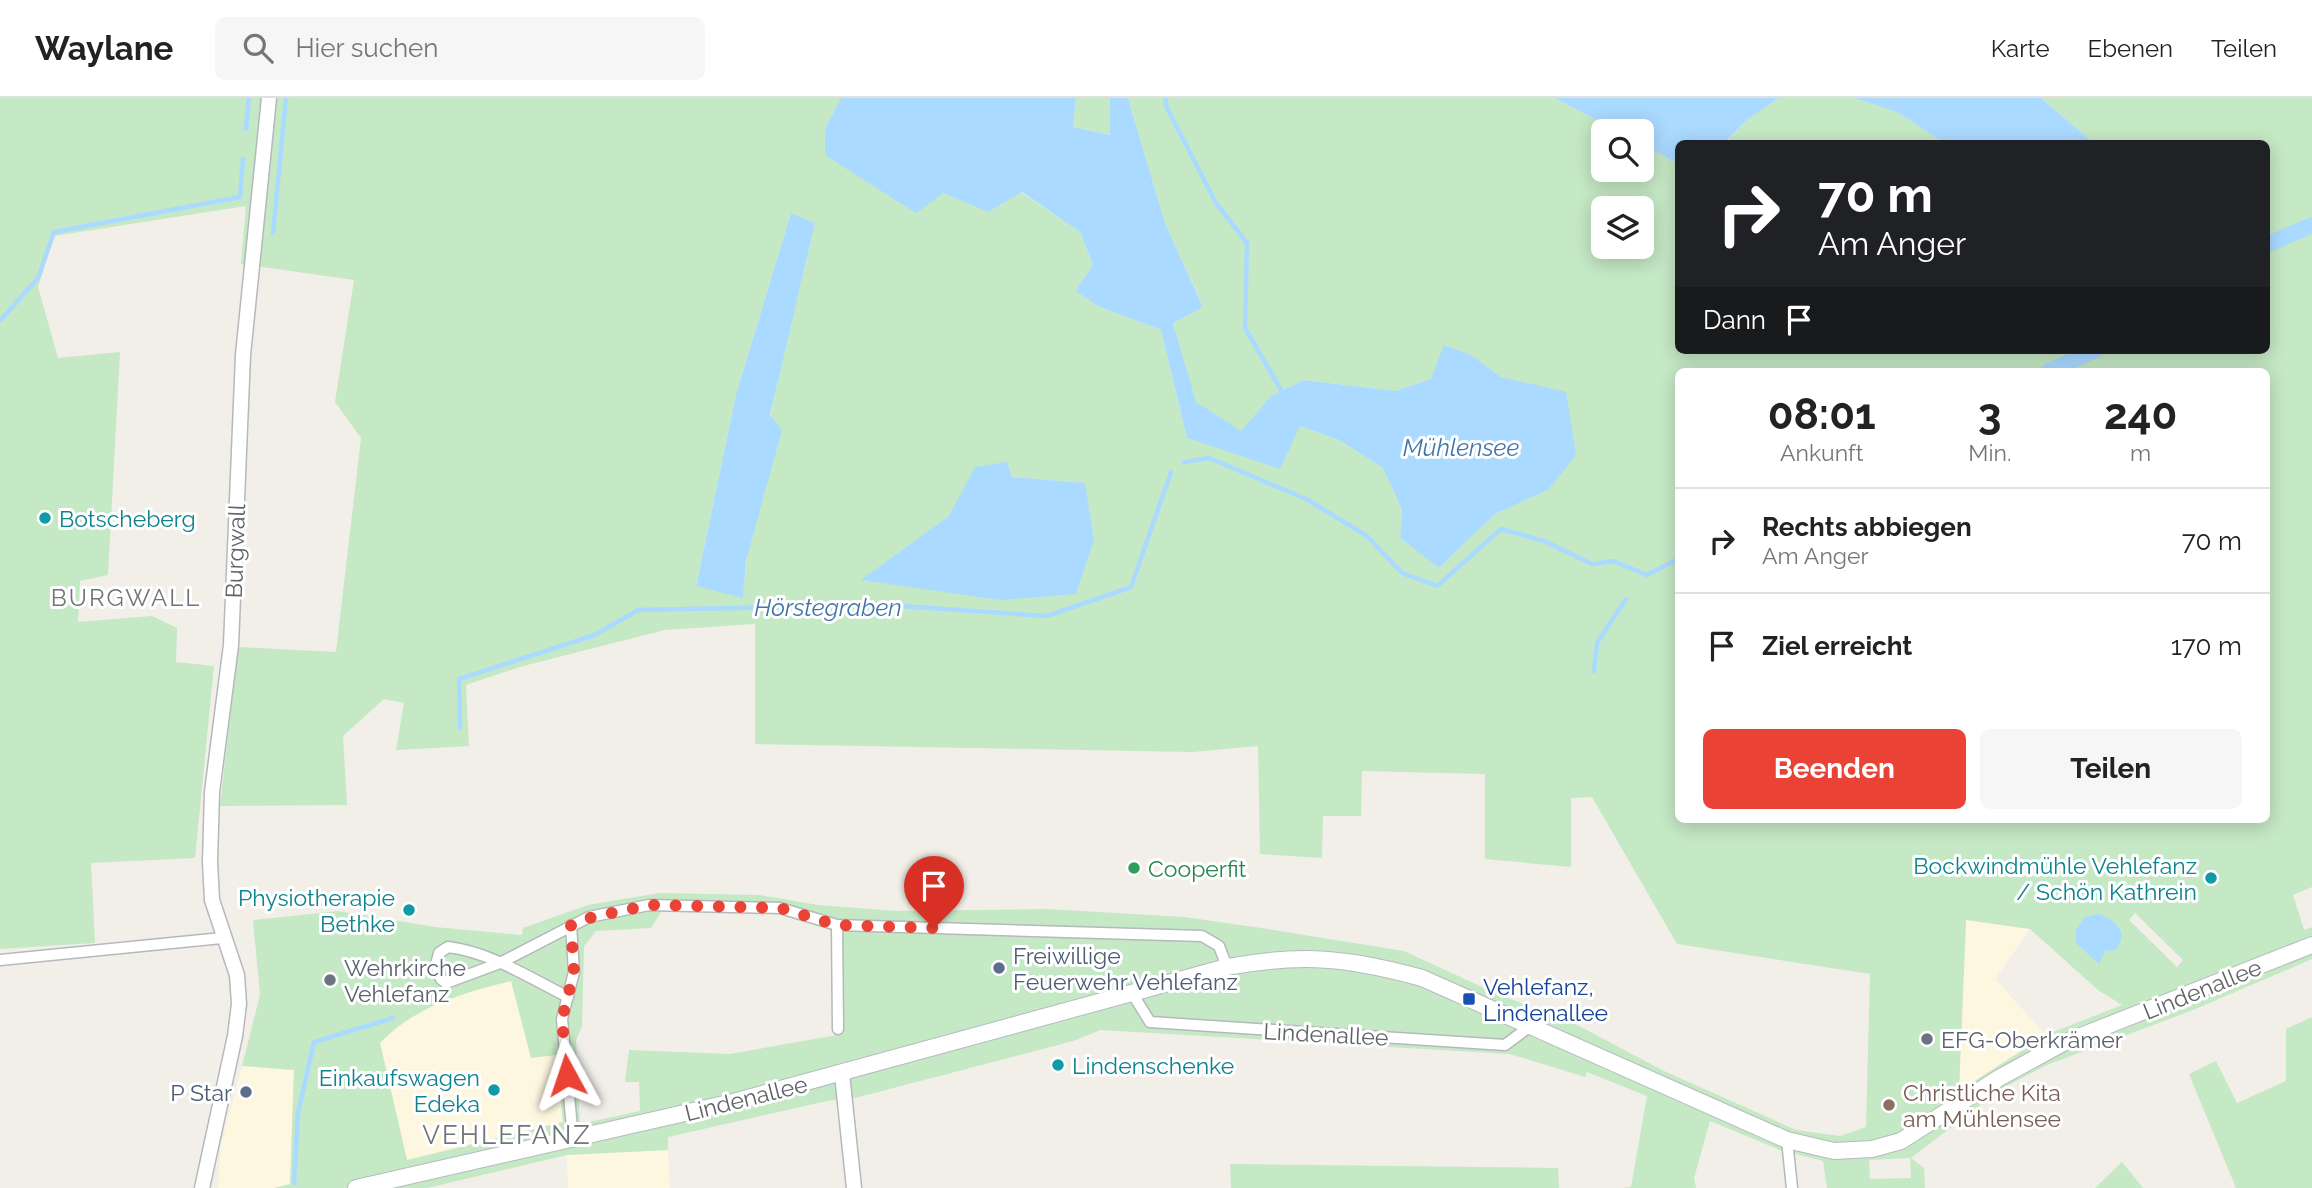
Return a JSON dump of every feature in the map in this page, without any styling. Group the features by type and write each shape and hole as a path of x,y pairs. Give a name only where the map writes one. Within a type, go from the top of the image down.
{"main road":[{"name":"Lindenallee","path":"356,1188 842,1074 1227,967 1275,958 1324,958 1371,964 1422,978 1787,1140 1834,1151 1872,1149 1901,1141 1999,1078 2063,1043 2312,945"}],"street":[{"name":"Burgwall","path":"202,1188 235,1036 239,1004 237,975 222,938 212,900 212,792 231,645 237,444 270,98"},
{"path":"568,997 500,963 448,947 439,953 436,965 441,979 446,983 500,963 589,918 649,905 780,908 836,925 1202,936 1219,946 1227,967"},
{"path":"571,925 574,972 562,1019 573,1139"},
{"path":"836,925 838,1029"},
{"path":"0,960 222,938"},
{"name":"Lindenallee","path":"1132,993 1150,1022 1505,1045 1530,1027"},
{"path":"842,1074 855,1188"},
{"path":"1787,1140 1792,1188"}],"shaded area":[{"path":"1966,920 2030,929 1995,979 2046,1035 1959,1092"},
{"path":"511,981 531,1057 556,1054 563,1122 407,1160 380,1042 397,1024 455,995"},
{"path":"242,1066 294,1070 290,1185 274,1188 218,1188 221,1145"},
{"path":"668,1150 670,1188 568,1188 567,1155"}],"green space":[{"path":"0,98 841,98 825,129 943,193 988,212 1021,192 1080,232 1093,265 1075,291 1098,306 1161,330 1187,438 1300,426 1339,440 1383,468 1402,510 1400,538 1439,568 1495,514 1548,490 1566,393 1501,377 1471,355 1431,379 1395,391 1304,380 1271,396 1241,432 1195,402 1173,323 1203,306 1165,223 1128,98 1555,98 1594,119 1591,119 1591,182 1654,182 1654,151 1675,162 1675,354 2270,354 2270,140 2090,140 2041,98 2312,98 2312,887 2293,895 2304,930 2312,927 2312,959 2193,1010 2047,1065 2001,1089 1911,1158 1924,1168 1925,1188 1827,1188 1823,1161 1780,1150 1710,1121 1694,1178 1696,1188 1622,1188 1631,1187 1647,1096 1587,1072 1585,1077 1510,1054 1101,1030 1073,1041 855,1098 827,1101 668,1137 668,1150 567,1155 427,1188 274,1188 290,1184 294,1070 242,1066 260,995 253,920 338,911 435,927 522,935 523,928 588,905 660,893 759,895 818,905 895,911 1047,909 1184,917 1404,951 1493,992 1579,1026 1664,1071 1796,1130 1840,1136 1866,1127 1870,974 1677,944 1592,797 1571,798 1571,867 1485,859 1485,774 1362,771 1361,816 1323,816 1322,858 1260,854 1258,746 1193,752 755,744 755,624 665,630 523,666 466,685 469,746 396,750 404,703 384,699 343,736 347,805 220,806 238,647 336,652 361,438 335,402 354,280 241,264 246,206 54,236 38,287 58,358 120,352 108,575 80,581 78,622 152,616 177,628 176,662 214,666 195,858 91,863 95,943 0,949","holes":["791,213 815,223 763,456 754,503 743,597 696,585 736,395","1012,477 1085,483 862,580 949,516","662,910 775,913 842,933 843,1034 730,1054 629,1050 625,1082 639,1082 640,1111 580,1124 576,1040 582,1026 584,946 596,931 651,928","2135,913 2183,960 2177,967 2129,920","1966,920 2030,929 2098,990 2122,1005 2046,1035 1959,1091","511,981 531,1058 556,1055 563,1122 407,1160 380,1043 408,1019 424,1010","1910,1158 1911,1178 1870,1179 1869,1160"]},
{"path":"1076,98 1110,98 1111,135 1073,127"},
{"path":"1779,98 1855,98 1899,113 1940,140 1728,140 1748,119"},
{"path":"2312,1017 2312,1188 2236,1188 2189,1074 2216,1061 2237,1103 2286,1081 2286,1029"},
{"path":"2122,1162 2143,1188 2095,1188"},
{"path":"1230,1164 1558,1168 1559,1188 1231,1188"}],"water":[{"name":"Mühlensee","path":"841,98 1076,98 1073,127 1110,135 1110,98 1128,98 1165,223 1203,307 1173,323 1196,402 1241,431 1271,396 1304,380 1395,391 1431,379 1444,345 1471,355 1501,377 1566,392 1576,455 1548,490 1495,514 1439,568 1400,538 1402,510 1383,468 1339,440 1300,426 1280,469 1187,438 1161,330 1098,306 1075,291 1093,265 1080,232 1022,192 988,212 943,193 916,213 825,155 825,129"},
{"path":"1555,98 1779,98 1748,119 1727,140 1675,140 1675,162 1654,151 1654,119 1594,119"},
{"path":"1855,98 2041,98 2090,140 1940,140 1899,113"},
{"path":"791,213 815,223 770,415 782,430 746,561 743,598 696,586 736,395"},
{"path":"1007,462 1012,477 1085,483 1094,540 1076,594 1000,600 861,580 949,516 975,467"},
{"path":"2099,914 2116,924 2121,938 2116,950 2105,951 2099,964 2076,943 2076,930 2084,917"}],"waterway":[{"path":"246,129 249,98"},
{"path":"273,233 286,98"},
{"path":"1165,98 1167,108 1216,203 1247,243 1245,328 1281,390"},
{"path":"0,321 38,278 54,232 240,197 243,159"},
{"name":"Hörstegraben","path":"2270,243 2312,225"},
{"name":"Hörstegraben","path":"2056,368 2087,354"},
{"name":"Hörstegraben","path":"1184,462 1209,458 1306,499 1367,536 1402,573 1437,586 1501,529 1544,541 1592,564 1613,561 1647,575 1675,561"},
{"name":"Hörstegraben","path":"460,727 459,679 595,635 638,610 886,605 1047,616 1131,587 1171,472"},
{"path":"1594,671 1597,643 1626,599"},
{"path":"294,1183 298,1113 314,1042 393,1018"}],"place":[{"name":"Botscheberg","path":"45,518"},
{"name":"Cooperfit","path":"1134,868"},
{"name":"Bockwindmühle Vehlefanz / Schön Kathrein","path":"2211,878"},
{"name":"Physiotherapie Bethke","path":"409,910"},
{"name":"Freiwillige Feuerwehr Vehlefanz","path":"999,968"},
{"name":"Wehrkirche Vehlefanz","path":"330,980"},
{"name":"Vehlefanz, Lindenallee","path":"1469,999"},
{"name":"EFG-Oberkrämer","path":"1927,1039"},
{"name":"Lindenschenke","path":"1058,1065"},
{"name":"Einkaufswagen Edeka","path":"494,1090"},
{"name":"P Star","path":"246,1092"},
{"name":"Christliche Kita am Mühlensee","path":"1889,1105"}],"district":[{"name":"BURGWALL","path":"126,597"},
{"name":"VEHLEFANZ","path":"507,1135"}],"route":[{"path":"567,1075 562,1019 574,972 571,925 589,918 649,905 780,908 836,925 934,928"}]}
